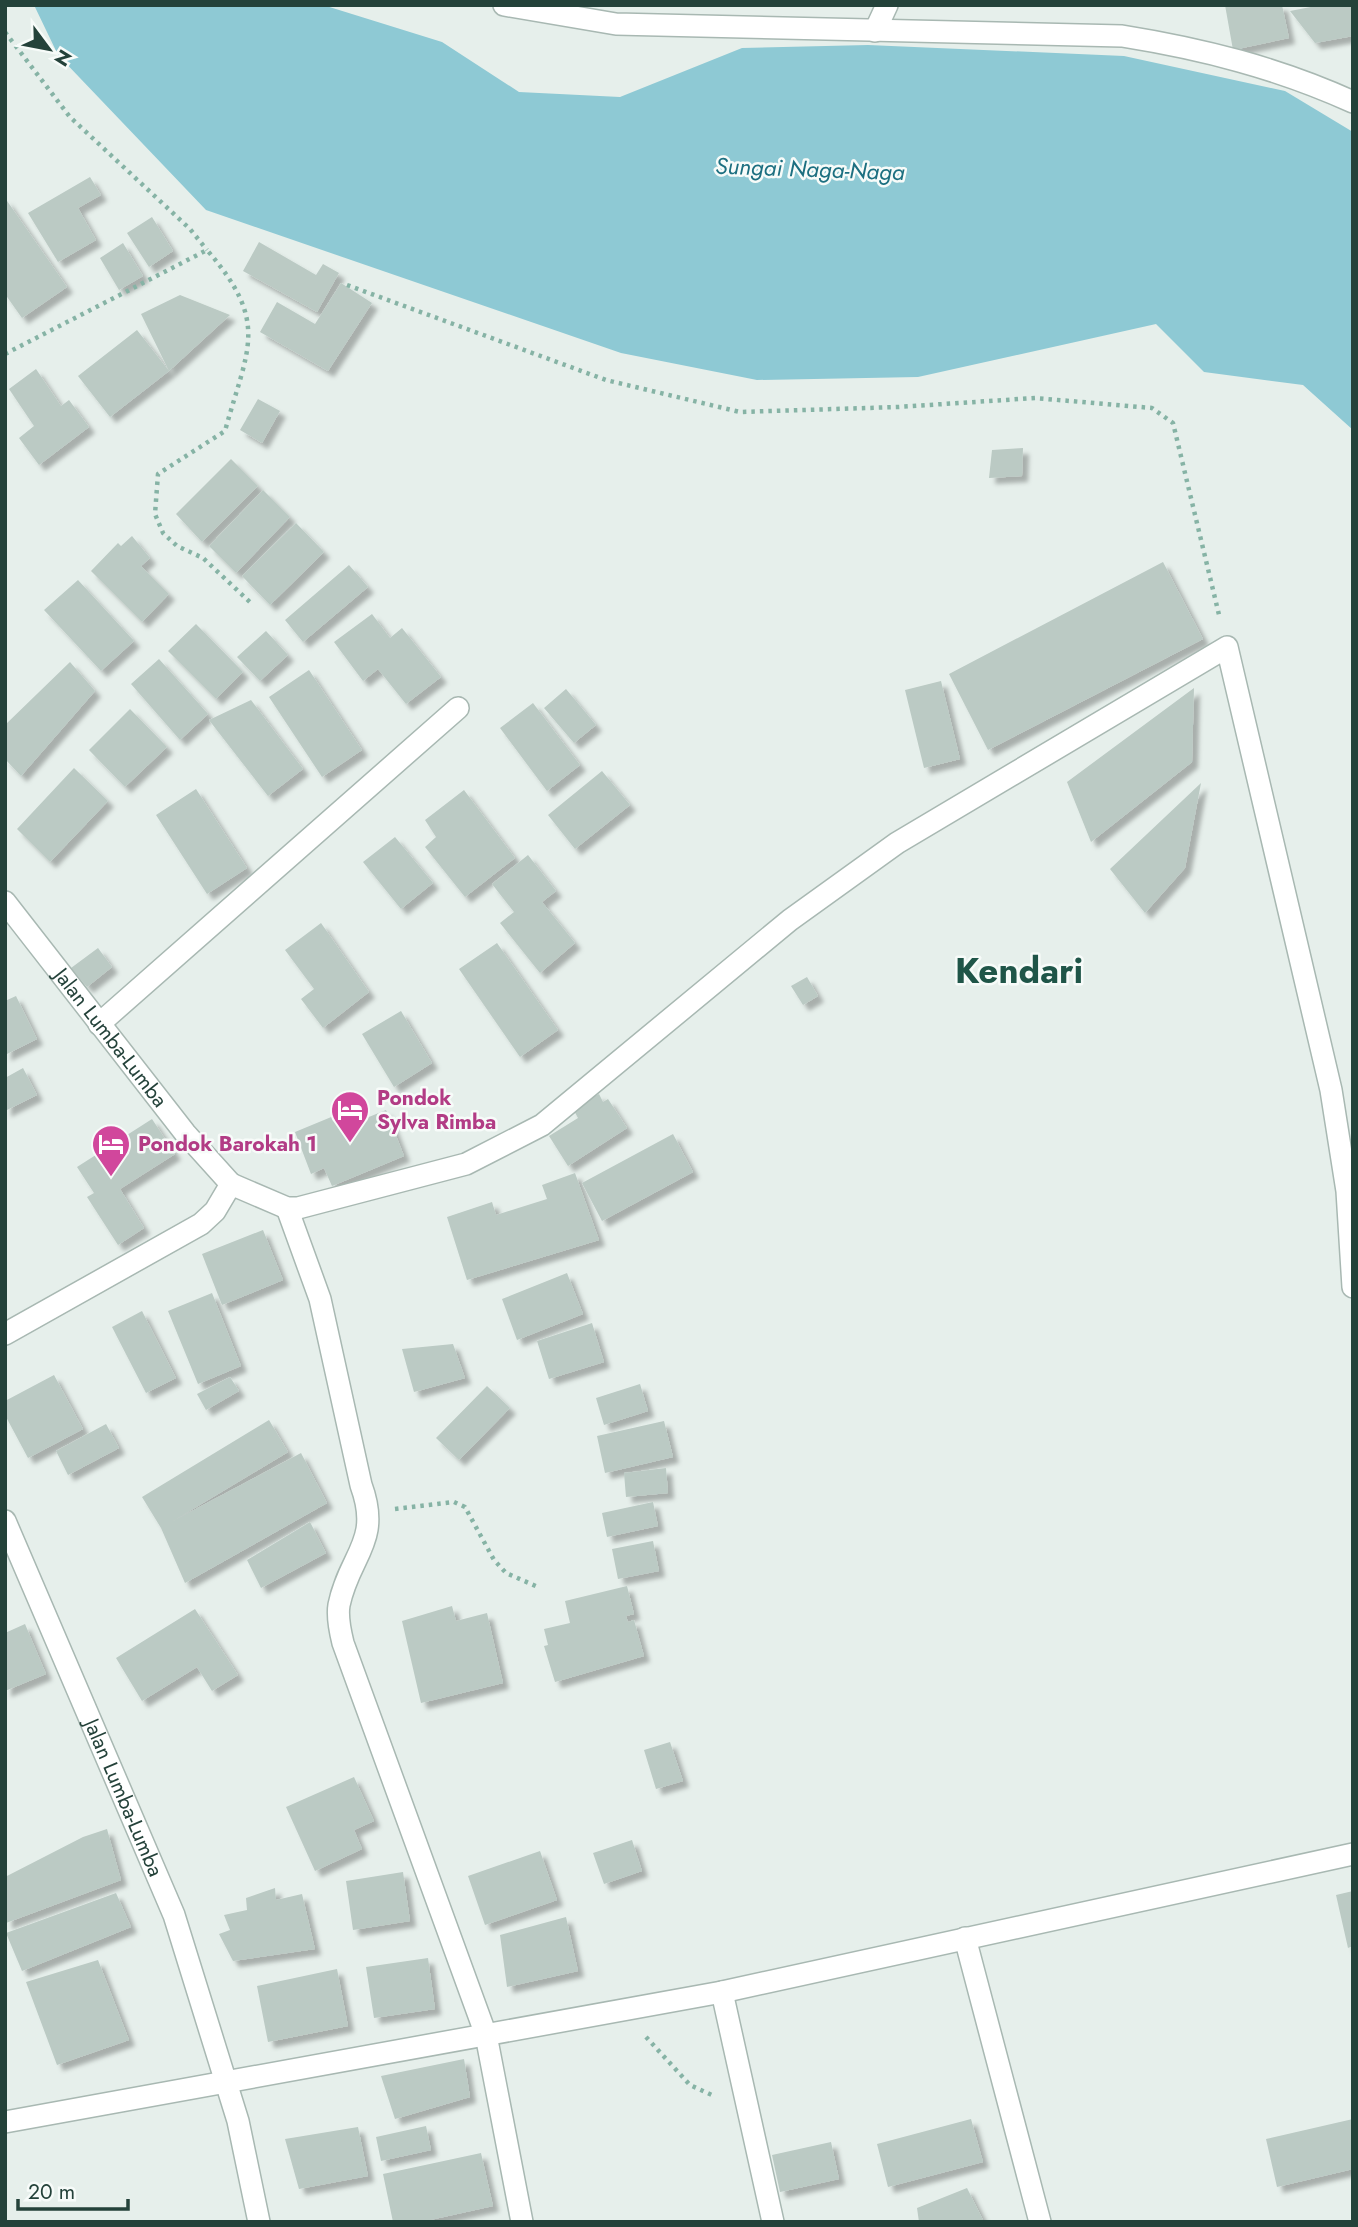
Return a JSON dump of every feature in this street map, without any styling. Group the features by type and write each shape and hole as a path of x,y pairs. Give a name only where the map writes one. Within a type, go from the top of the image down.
{"street":[{"path":"504,5 616,24 1122,36 1193,47 1298,77 1353,102"},
{"path":"876,30 887,5"},
{"path":"5,1334 201,1224 215,1211 231,1184 287,1208 298,1208 466,1164 542,1125 790,920 897,844 1227,647 1331,1090 1347,1191 1353,1287"},
{"path":"99,1024 458,708"},
{"name":"Jalan Lumba-Lumba","path":"5,902 99,1024 231,1184"},
{"path":"287,1208 320,1299 361,1485 370,1512 363,1545 338,1606 343,1643 486,2035 522,2222"},
{"name":"Jalan Lumba-Lumba","path":"5,1521 174,1915 238,2121 259,2222"},
{"path":"5,2122 722,1992 1353,1854"},
{"path":"965,1937 1040,2222"},
{"path":"722,1992 773,2222"}],"path":[{"path":"5,32 70,117 190,229 227,273 244,303 250,339 225,431 158,474 155,514 163,533 203,558 253,605"},
{"path":"5,354 207,250"},
{"path":"347,285 606,380 740,412 898,407 1035,398 1152,408 1172,423 1227,647"},
{"path":"370,1512 454,1502 460,1504 465,1507 494,1560 506,1573 538,1587"},
{"path":"625,2010 661,2056 690,2085 747,2111"}],"water":[{"name":"Sungai Naga-Naga","path":"34,5 323,5 442,42 519,92 620,97 742,48 868,45 1124,56 1285,91 1353,132 1353,430 1303,385 1204,372 1156,324 918,377 757,380 621,353 206,210 58,55"}],"building":[{"path":"1225,5 1282,5 1289,38 1233,50"},
{"path":"1321,5 1353,5 1353,36 1315,43 1290,11"},
{"path":"90,177 101,195 78,208 96,240 58,262 28,213"},
{"path":"5,198 67,287 22,318 5,294"},
{"path":"152,217 173,251 149,267 127,233"},
{"path":"259,242 316,275 323,264 339,273 317,312 243,271"},
{"path":"123,243 143,276 119,290 100,258"},
{"path":"341,283 372,303 328,371 260,332 277,302 315,324"},
{"path":"180,295 230,315 169,371 141,314"},
{"path":"137,330 169,371 110,417 78,376"},
{"path":"36,369 61,406 69,400 89,427 39,465 19,438 34,426 9,389"},
{"path":"258,399 280,411 262,443 240,430"},
{"path":"1023,448 1022,476 989,478 992,450"},
{"path":"231,459 258,486 202,542 176,514"},
{"path":"263,490 290,517 236,573 209,546"},
{"path":"296,523 324,552 270,605 242,576"},
{"path":"132,536 150,558 141,566 169,594 142,622 91,571 118,543 121,546"},
{"path":"1163,562 1203,639 988,750 949,674"},
{"path":"349,565 368,587 303,642 285,620"},
{"path":"78,580 134,641 101,671 44,610"},
{"path":"372,614 390,638 402,628 441,677 406,704 378,669 363,681 334,642"},
{"path":"196,624 243,672 216,699 168,651"},
{"path":"266,631 288,655 260,681 237,657"},
{"path":"159,659 208,714 180,740 131,684"},
{"path":"70,662 95,691 21,776 5,759 5,725"},
{"path":"309,670 362,750 322,777 269,697"},
{"path":"941,681 960,759 924,768 905,690"},
{"path":"1194,688 1192,762 1091,842 1067,782"},
{"path":"566,689 596,725 574,743 544,708"},
{"path":"251,700 303,769 268,796 209,720"},
{"path":"533,703 580,765 547,791 500,728"},
{"path":"130,709 167,747 125,787 89,750"},
{"path":"74,768 108,801 50,862 17,829"},
{"path":"602,771 630,805 575,849 548,815"},
{"path":"1201,783 1185,868 1145,913 1110,869"},
{"path":"196,789 247,868 207,894 156,815"},
{"path":"464,790 515,858 465,897 425,847 436,837 425,820"},
{"path":"395,837 433,883 401,909 363,862"},
{"path":"528,855 556,891 542,902 575,943 540,973 500,923 514,912 492,884"},
{"path":"321,923 369,992 323,1028 301,999 314,989 285,950"},
{"path":"497,943 558,1030 520,1057 459,969"},
{"path":"98,948 112,967 87,987 71,968"},
{"path":"807,977 818,996 803,1005 791,986"},
{"path":"16,996 37,1039 5,1055 5,1001"},
{"path":"401,1011 432,1063 394,1087 362,1034"},
{"path":"23,1068 37,1095 5,1111 5,1078"},
{"path":"599,1094 603,1102 608,1099 627,1128 568,1166 549,1136 578,1118 572,1107"},
{"name":"Pondok Sylva Rimba","path":"353,1108 359,1121 386,1110 404,1156 332,1186 324,1168 311,1174 295,1132"},
{"name":"Pondok Barokah 1","path":"152,1119 175,1154 120,1189 144,1228 118,1245 87,1197 94,1193 77,1167"},
{"path":"673,1134 693,1172 602,1221 582,1183"},
{"path":"575,1173 599,1240 467,1280 447,1217 492,1202 496,1215 547,1199 542,1185"},
{"path":"263,1230 283,1280 222,1305 202,1254"},
{"path":"567,1273 583,1314 517,1340 502,1299"},
{"path":"212,1293 241,1366 198,1384 168,1311"},
{"path":"142,1311 176,1378 146,1393 112,1327"},
{"path":"592,1323 604,1362 549,1379 537,1341"},
{"path":"453,1344 465,1378 414,1392 402,1349"},
{"path":"54,1375 83,1429 28,1458 5,1415 5,1401"},
{"path":"230,1377 239,1391 206,1410 197,1394"},
{"path":"640,1384 648,1411 604,1425 596,1398"},
{"path":"487,1386 510,1408 459,1460 436,1438"},
{"path":"269,1420 288,1452 173,1521 301,1453 327,1503 185,1583 161,1528 142,1497"},
{"path":"664,1421 673,1457 605,1473 597,1436"},
{"path":"106,1424 119,1448 68,1475 56,1451"},
{"path":"666,1468 668,1493 626,1497 624,1473"},
{"path":"653,1502 658,1526 607,1537 602,1513"},
{"path":"310,1522 326,1553 261,1588 247,1560"},
{"path":"653,1541 659,1571 618,1579 612,1549"},
{"path":"627,1586 634,1614 626,1616 628,1622 634,1620 644,1656 555,1682 544,1646 548,1645 544,1629 570,1623 565,1601"},
{"path":"452,1606 456,1621 487,1613 503,1683 421,1703 402,1621"},
{"path":"195,1609 238,1675 212,1691 197,1667 142,1701 116,1658"},
{"path":"25,1624 46,1674 5,1691 5,1633"},
{"path":"670,1742 683,1781 656,1789 644,1750"},
{"path":"354,1777 374,1821 354,1830 362,1849 315,1871 286,1807"},
{"path":"107,1829 121,1880 6,1923 5,1877 83,1837"},
{"path":"632,1840 642,1871 604,1884 593,1853"},
{"path":"540,1851 557,1900 485,1925 468,1876"},
{"path":"403,1872 410,1921 353,1930 346,1881"},
{"path":"275,1888 276,1900 302,1894 315,1949 233,1961 219,1934 230,1930 224,1915 247,1910 246,1898"},
{"path":"1353,1891 1353,1946 1348,1948 1336,1895"},
{"path":"116,1893 131,1927 22,1971 6,1933"},
{"path":"566,1917 578,1971 507,1987 500,1935"},
{"path":"428,1958 435,2009 374,2018 366,1967"},
{"path":"98,1960 129,2040 57,2065 26,1982"},
{"path":"337,1969 348,2026 268,2042 257,1986"},
{"path":"464,2059 470,2097 395,2119 381,2076"},
{"path":"971,2119 983,2162 888,2187 877,2144"},
{"path":"1353,2119 1353,2169 1277,2187 1266,2139"},
{"path":"426,2126 431,2150 381,2161 376,2137"},
{"path":"358,2127 368,2176 299,2189 285,2139"},
{"path":"831,2142 839,2179 780,2192 772,2155"},
{"path":"481,2153 493,2206 421,2222 393,2222 383,2174"},
{"path":"967,2188 984,2222 919,2222 917,2208"}],"place":[{"name":"Pondok Sylva Rimba","path":"350,1144"},
{"name":"Pondok Barokah 1","path":"111,1178"}],"district":[{"name":"Kendari","path":"1019,971"}]}
